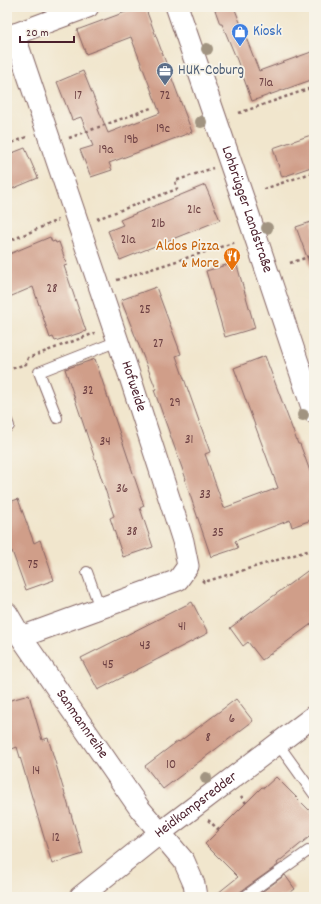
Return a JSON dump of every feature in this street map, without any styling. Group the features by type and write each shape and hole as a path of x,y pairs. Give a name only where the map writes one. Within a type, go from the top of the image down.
{"street":[{"path":"11,36 88,7"},
{"name":"Lohbrügger Landstraße","path":"176,7 255,236 308,379 314,412"},
{"name":"Hofweide","path":"11,36 52,145 118,341 183,541 188,566 186,570"},
{"path":"21,637 178,580 186,570"},
{"name":"Sanmannreihe","path":"7,613 21,637 140,809 184,860 194,884 196,897"},
{"name":"Heidkampsredder","path":"80,897 160,833 314,716"}],"lane":[{"path":"57,418 39,372 118,341"},
{"path":"87,572 100,608"},
{"path":"278,744 314,794"},
{"path":"244,897 308,851 314,853"}],"path":[{"path":"239,113 314,87"},
{"path":"52,145 151,108"},
{"path":"7,242 177,189 175,181 230,162"},
{"path":"264,189 314,172"},
{"path":"99,285 255,236"},
{"path":"290,263 314,255"},
{"path":"186,570 204,582 314,549"}],"building":[{"path":"139,7 145,7 192,132 109,163 112,170 91,177 80,150 93,146 81,117 72,120 57,82 83,71 108,133 160,113 131,37 86,54 77,30"},
{"path":"214,7 234,7 259,71 314,51 314,79 252,101 237,60 222,24 220,24"},
{"path":"314,134 314,166 282,177 273,148"},
{"path":"25,148 38,178 7,191 7,155"},
{"path":"205,185 220,220 120,260 108,231 123,225 120,220"},
{"path":"314,221 314,271 312,271 296,227"},
{"path":"50,237 52,242 59,242 67,265 64,266 86,331 55,341 53,337 50,338 33,287 7,298 7,255"},
{"path":"236,262 255,328 225,337 206,271"},
{"path":"156,287 181,354 176,356 210,452 205,454 224,508 278,488 234,368 265,356 314,482 314,519 292,527 290,520 235,541 238,548 211,557 185,480 186,479 154,390 156,389 121,300"},
{"path":"95,359 144,506 140,508 153,547 123,557 110,518 114,516 65,369"},
{"path":"18,499 34,543 40,540 54,580 26,590 12,551 7,553 7,503"},
{"path":"314,566 314,622 262,660 248,642 243,646 230,628"},
{"path":"192,602 208,633 98,690 81,658"},
{"path":"29,695 42,740 48,738 83,854 52,864 17,747 12,749 7,733 7,701"},
{"path":"236,699 253,721 163,789 145,766"},
{"path":"276,777 314,815 314,833 277,863 278,865 240,892 238,897 213,897 238,877 205,844 262,787 264,788"},
{"path":"285,875 295,889 284,897 255,897"}],"place":[{"name":"Kiosk","path":"240,47"},
{"name":"HUK-Coburg","path":"165,86"},
{"name":"Aldos Pizza & More","path":"232,271"}]}
